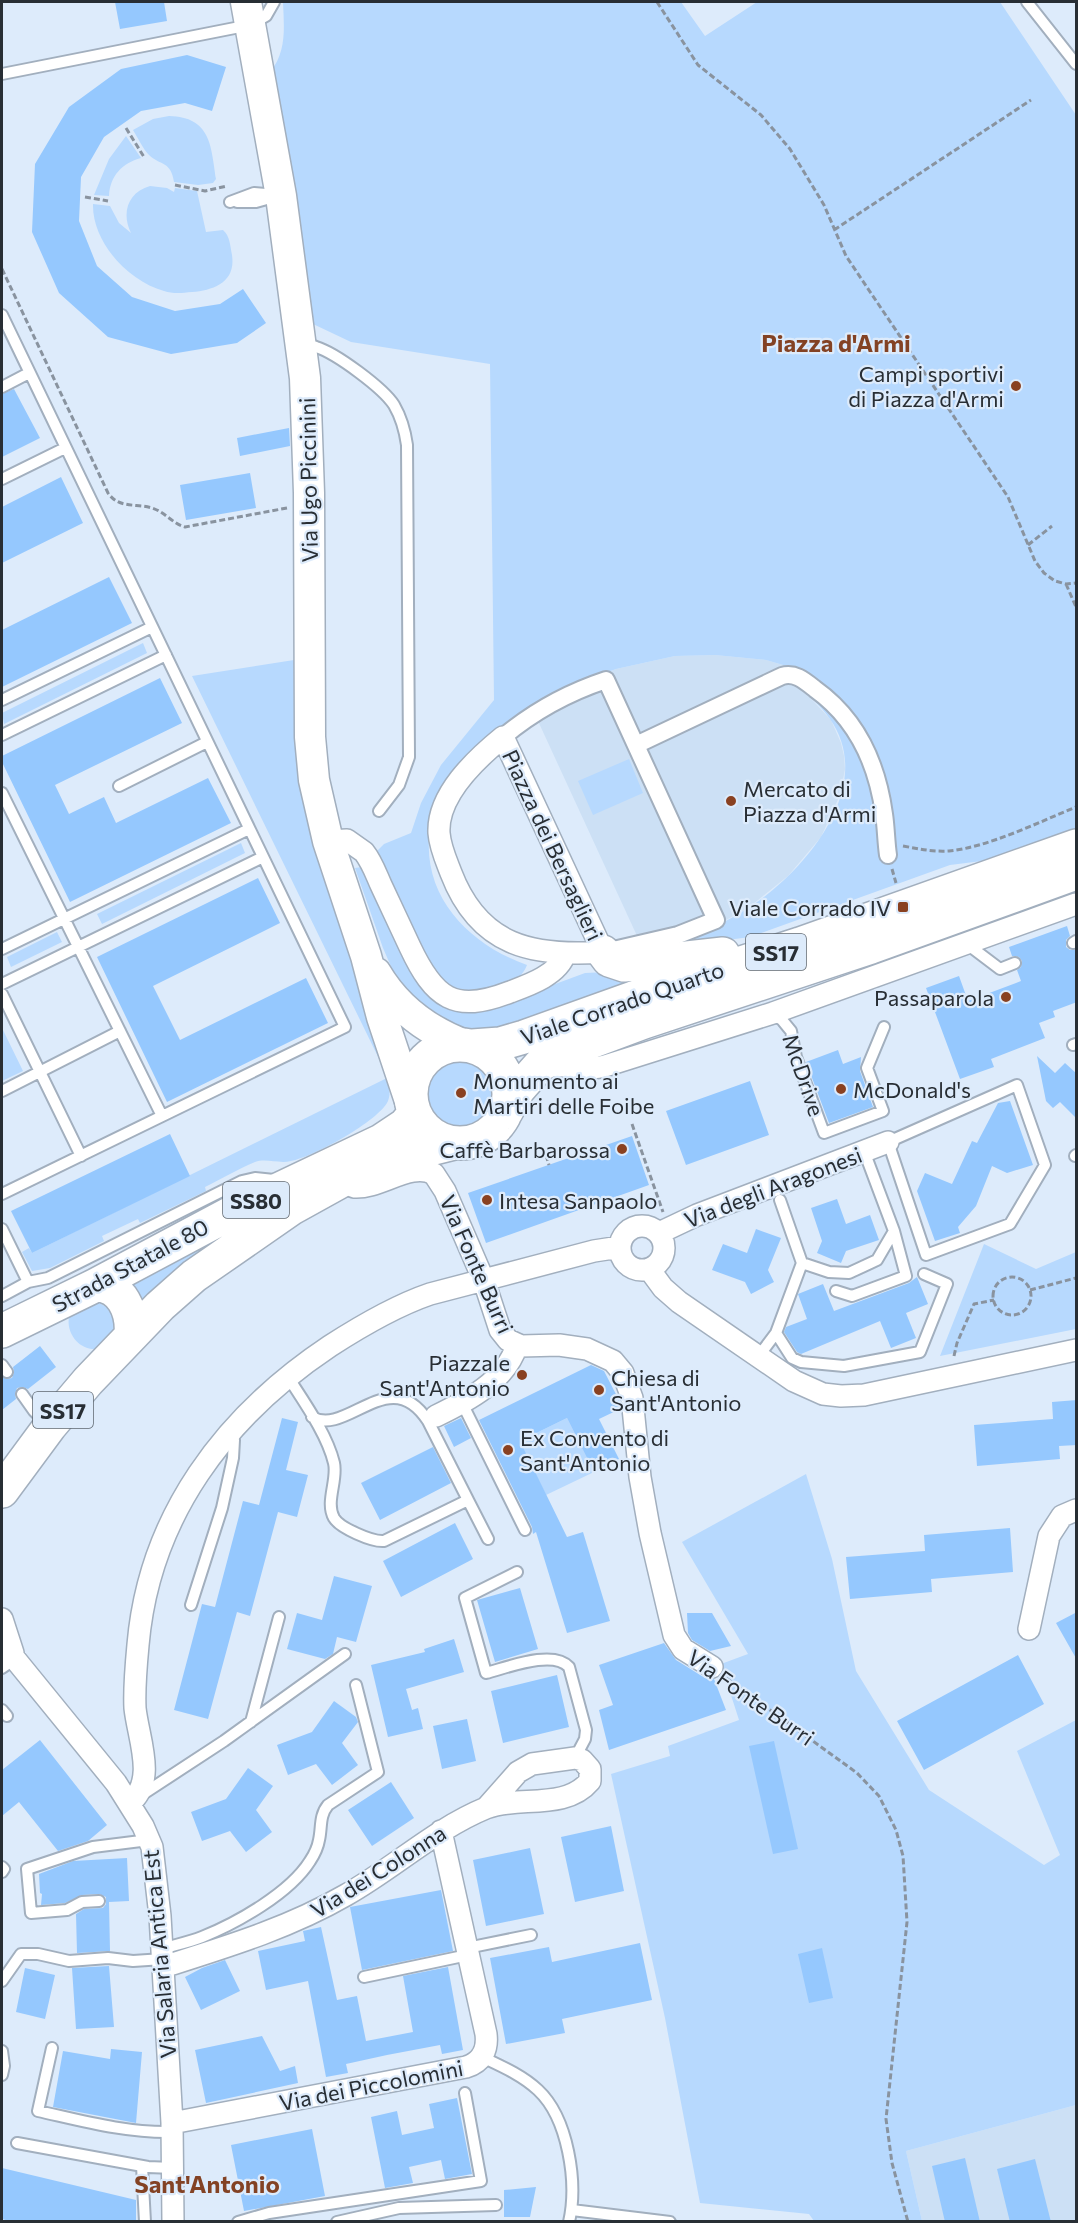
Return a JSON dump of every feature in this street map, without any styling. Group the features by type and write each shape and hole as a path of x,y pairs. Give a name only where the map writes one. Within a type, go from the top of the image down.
{"main road":[{"name":"Via Ugo Piccinini","path":"248,13 280,196 302,346 307,403 310,737 314,780 328,841 413,1110"},
{"name":"Viale Corrado Quarto","path":"469,1046 500,1044 524,1037 633,998 800,944 1077,846"},
{"name":"Viale Corrado Quarto","path":"506,1112 526,1079 548,1060 599,1038 871,947 1077,873"},
{"path":"603,952 612,962 624,965 800,944"},
{"name":"Via Ugo Piccinini","path":"366,956 380,980 402,1007 432,1029 469,1046"},
{"path":"469,1046 489,1054 502,1068 509,1093 506,1112 488,1135 471,1142 454,1143 430,1134 421,1125 413,1110 411,1086 422,1062 433,1053 445,1047 469,1046"},
{"name":"Strada Statale 80","path":"2,1331 96,1285 152,1253 381,1141 405,1125 413,1110"},
{"name":"SS17","path":"2,1491 50,1426 131,1335 177,1290 209,1265 286,1212 339,1182 394,1158 454,1143"},
{"path":"96,1285 110,1288 124,1300 131,1317 131,1335"}],"street":[{"path":"636,745 782,676 794,675 820,692 838,708 860,736 870,758 882,802 887,849"},
{"name":"Piazza dei Bersaglieri","path":"606,680 716,920 678,935 603,952 566,954 540,951 516,944 485,926 463,900 454,882 442,850 440,824 448,799 470,767 503,737 534,713 550,704 606,680"},
{"name":"Piazza dei Bersaglieri","path":"503,737 603,952"},
{"path":"328,841 347,840 364,852 422,972 437,990 450,998 482,1001 510,992 553,970 562,963 566,954"},
{"name":"Viale Corrado Quarto","path":"526,1079 538,1070 551,1066 589,1069 602,1067 773,1014 1077,904"},
{"name":"Via degli Aragonesi","path":"663,1230 888,1142"},
{"name":"Via Fonte Burri","path":"339,1182 360,1187 421,1169 436,1175 484,1281 500,1329 508,1340 517,1345 559,1345 587,1349 613,1361 622,1373 632,1398 640,1477 650,1533 674,1635 683,1648 712,1667"},
{"path":"646,1226 663,1230 664,1254 656,1266 642,1271 629,1266 624,1261 620,1247 622,1240 631,1229 646,1226"},
{"path":"130,1803 140,1789 144,1777 135,1697 139,1634 148,1591 161,1548 179,1504 200,1469 228,1434 258,1403 288,1377 339,1340 398,1307 430,1294 594,1251 620,1247"},
{"path":"650,1269 663,1288 679,1302 804,1387 832,1396 864,1395 1077,1350"},
{"path":"436,1416 462,1403 490,1383 503,1371 517,1345"},
{"path":"1029,1629 1052,1528 1062,1516 1077,1510"},
{"name":"Via Salaria Antica Est","path":"2,1619 8,1664"},
{"name":"Via Salaria Antica Est","path":"2,1642 8,1664 116,1783 130,1803 149,1840 153,1854 163,1958 172,2128 173,2222"},
{"name":"Via dei Colonna","path":"163,1958 266,1933 307,1916 364,1885 441,1831 488,1806 525,1767 540,1762 575,1758 587,1765 591,1775 590,1781 579,1791 536,1802 488,1806"},
{"name":"Via dei Piccolomini","path":"172,2128 466,2067 475,2064 482,2057 486,2049 486,2040 441,1831"}],"lane":[{"path":"2,74 248,13 266,16 274,2"},
{"path":"1027,2 1077,64"},
{"path":"2,315 345,1027 2,1194"},
{"path":"302,346 321,349 380,388 394,405 407,445 409,757 399,785 379,811"},
{"path":"2,387 29,373"},
{"path":"2,479 65,448"},
{"path":"2,700 152,627"},
{"path":"2,735 165,655"},
{"path":"119,786 207,742"},
{"path":"2,793 162,1116"},
{"path":"2,950 249,829"},
{"path":"2,984 263,857"},
{"path":"967,944 1000,969 1015,963"},
{"path":"2,994 81,1156"},
{"name":"McDrive","path":"773,1014 782,1020 791,1031 796,1057 824,1133 883,1111 867,1068 885,1028"},
{"path":"2,1091 120,1031"},
{"path":"1017,1085 1045,1165 1010,1224 926,1255 888,1142 1017,1085"},
{"path":"836,1291 852,1296 906,1276 894,1231 864,1151"},
{"path":"2,1296 28,1282 48,1278 242,1181 255,1178 296,1181"},
{"path":"758,1357 776,1333 802,1263 780,1200"},
{"path":"2,1229 28,1282"},
{"path":"802,1263 829,1272 849,1273 877,1260 894,1231"},
{"path":"776,1333 792,1358 801,1362 844,1365 920,1352 947,1284 924,1274"},
{"path":"288,1377 312,1417 333,1461 335,1478 332,1511 335,1520 342,1526 373,1540 384,1541 468,1500"},
{"path":"22,1394 34,1412 50,1426"},
{"path":"312,1417 319,1420 333,1419 388,1398 411,1404 428,1420 488,1539"},
{"path":"462,1403 525,1530"},
{"path":"191,1605 222,1508 234,1446 234,1440 228,1434"},
{"path":"517,1572 465,1598 486,1673 535,1660 552,1659 565,1662 569,1667 586,1730 585,1739 575,1758"},
{"path":"251,1722 279,1617"},
{"path":"130,1803 251,1722 345,1654"},
{"path":"2,1981 21,1954 38,1954 69,1961 108,1958 133,1961 163,1958 249,1913 292,1883 310,1861 319,1841 321,1816 324,1810 378,1772 356,1685"},
{"path":"99,1901 82,1902 67,1910 31,1913 27,1869 93,1847 149,1840"},
{"path":"2,1868 4,1869 2,1872"},
{"path":"364,1977 531,1935"},
{"path":"52,2048 38,2111 120,2130 148,2133 172,2128"},
{"path":"2,2051 4,2066 2,2075"},
{"path":"482,2057 525,2079 552,2107 563,2132 570,2170 572,2210 569,2222"},
{"path":"238,2222 269,2213 481,2181 465,2093"},
{"path":"17,2143 142,2166 172,2168"},
{"path":"142,2166 145,2222"},
{"path":"337,2222 399,2208 496,2205"},
{"path":"572,2210 670,2222"}],"path":[{"path":"657,2 698,65 717,82 755,109 779,134 819,196 851,263 1008,497 1035,561 1044,573 1057,582 1077,583"},
{"path":"834,230 1031,100"},
{"path":"126,128 144,157"},
{"path":"175,185 205,191 227,186"},
{"path":"85,197 108,201"},
{"path":"2,269 108,493 114,500 156,509 178,525 185,527 309,504"},
{"path":"1028,545 1052,526"},
{"path":"1066,584 1077,607"},
{"path":"887,849 934,851 962,848 1013,832 1077,807"},
{"path":"632,1124 663,1230"},
{"path":"546,1155 549,1165"},
{"path":"1009,1277 1022,1280 1030,1290 1031,1296 1027,1308 1016,1314 1003,1312 994,1300 998,1283 1009,1277"},
{"path":"1030,1290 1077,1278"},
{"path":"958,1376 954,1356 956,1346 974,1304 994,1300"},
{"name":"Via Fonte Burri","path":"712,1667 857,1773 879,1796 896,1830 903,1856 907,1922 886,2119 892,2163 908,2222"}],"shaded area":[{"path":"283,2 681,2 705,36 757,2 1000,2 1076,115 1076,829 990,860 950,865 750,937 667,948 726,921 760,900 799,865 831,820 841,795 845,769 842,744 830,719 798,686 833,712 858,749 869,780 878,822 879,855 893,855 866,733 848,708 790,667 766,660 715,655 675,656 616,669 586,680 499,731 429,839 430,861 435,882 456,918 488,946 527,965 516,980 499,988 479,991 460,993 436,976 375,853 384,844 411,833 421,803 441,765 494,700 490,364 351,342 313,324 270,72 282,48"},
{"path":"169,116 183,118 201,128 210,145 216,179 213,183 198,185 174,182 171,170 149,155 143,147 133,130 153,119"},
{"path":"126,136 141,158 128,163 118,171 112,182 109,196 94,195 109,159"},
{"path":"150,186 167,188 174,192 175,188 197,191 206,232 223,230 229,241 232,255 231,272 222,283 200,291 167,292 138,279 125,269 106,246 94,218 93,204 110,206 119,223 131,233 127,218 128,204 136,193"},
{"path":"143,643 147,653 4,724 2,713"},
{"name":"Mercato di Piazza d'Armi","path":"715,655 766,660 790,667 848,708 866,733 893,855 879,855 879,838 851,735 802,689 831,720 844,756 845,769 840,795 821,837 788,876 748,908 704,932 644,951 532,708 586,680 616,669 675,656"},
{"path":"294,660 298,759 304,806 312,840 339,919 385,1071 192,676"},
{"path":"629,759 643,793 593,815 578,781"},
{"path":"241,843 245,853 102,924 97,914"},
{"path":"362,867 421,985 504,1003 585,973 676,969 509,1028 476,1031 458,1028 427,1013 396,978 355,868"},
{"path":"57,932 62,942 11,967 7,957"},
{"path":"2,1028 23,1071 2,1081"},
{"path":"460,1062 472,1064 483,1071 490,1082 492,1094 490,1106 483,1117 472,1124 460,1126 448,1124 437,1117 430,1106 428,1094 430,1082 437,1071 448,1064"},
{"path":"387,1078 389,1095 382,1109 359,1128 314,1153 291,1161 259,1161 249,1165 205,1187 206,1191 140,1223 138,1219 102,1236 104,1241 50,1268 32,1271 22,1252 29,1248 32,1253"},
{"path":"211,1239 216,1246 142,1301 131,1286 131,1283"},
{"path":"984,1244 1036,1269 1076,1252 1076,1329 940,1356"},
{"path":"99,1303 112,1310 114,1328 96,1349 90,1349 79,1344 75,1339 70,1329 69,1317 91,1304"},
{"path":"567,1418 594,1472 546,1495 520,1441"},
{"path":"806,1474 832,1559 856,1671 929,1790 1044,1865 1060,1855 1017,1751 1076,1720 1076,2105 906,2151 922,2221 814,2221 809,2214 700,2203 665,2018 611,1774 670,1756 668,1746 739,1720 721,1664 748,1654 682,1542"},
{"path":"1076,2105 1076,2221 922,2221 906,2151"}],"building":[{"path":"115,2 164,2 167,21 120,29"},
{"path":"187,55 226,67 212,111 185,103 141,111 104,137 81,177 79,221 97,266 132,297 175,311 220,304 243,289 266,323 237,343 171,354 108,337 59,293 32,232 35,164 69,107 121,69"},
{"path":"14,389 40,438 2,457 2,394"},
{"path":"289,428 290,446 240,456 237,438"},
{"path":"250,473 256,508 186,520 180,485"},
{"path":"61,477 83,523 2,563 2,507"},
{"path":"109,577 132,623 2,687 2,630"},
{"path":"160,678 182,723 55,785 69,814 104,797 116,823 208,778 231,823 70,902 2,762 2,756"},
{"path":"258,878 280,923 153,986 180,1040 306,978 328,1023 167,1102 97,957"},
{"path":"1067,926 1070,936 1066,940 1066,947 1077,953 1077,1002 1053,1011 1055,1017 1039,1023 1045,1038 991,1059 994,1067 960,1079 926,988 959,976 968,1001 1021,981 1017,970 1021,967 1022,961 1019,957 1012,956 1009,947"},
{"path":"838,1050 843,1064 861,1057 860,1071 873,1107 829,1123 806,1062"},
{"path":"1037,1056 1055,1073 1065,1063 1077,1074 1077,1119 1060,1102 1053,1108 1046,1101"},
{"path":"750,1081 769,1135 686,1165 666,1111"},
{"path":"1010,1101 1033,1165 1007,1173 992,1166 976,1206 958,1227 960,1233 935,1241 917,1191 925,1173 952,1184 972,1141 977,1143 998,1103"},
{"path":"170,1134 190,1176 32,1253 11,1211"},
{"path":"632,1136 649,1185 486,1243 468,1193"},
{"path":"837,1199 846,1224 870,1215 879,1240 846,1251 841,1263 817,1253 822,1241 811,1208"},
{"path":"756,1229 781,1238 768,1270 774,1282 751,1294 745,1282 712,1270 723,1244 747,1253"},
{"path":"917,1277 928,1304 906,1313 916,1338 891,1348 880,1321 801,1354 797,1352 784,1332 786,1327 807,1319 798,1294 823,1284 834,1311 909,1283"},
{"path":"40,1346 56,1367 28,1389 17,1388 16,1399 2,1410 2,1377 12,1378 13,1367"},
{"path":"591,1365 604,1371 620,1402 620,1409 599,1419 619,1459 594,1472 567,1418 520,1441 567,1537 583,1532 610,1621 567,1633 536,1532 533,1534 532,1527 479,1420"},
{"path":"1077,1400 1077,1445 1059,1446 1060,1459 977,1466 974,1425 1053,1419 1052,1402"},
{"path":"282,1418 298,1422 286,1470 308,1475 297,1517 278,1512 250,1616 237,1612 208,1719 174,1710 202,1604 215,1607 243,1501 259,1505"},
{"path":"461,1418 471,1438 454,1447 444,1426"},
{"path":"433,1447 451,1483 380,1520 361,1483"},
{"path":"455,1523 473,1559 401,1597 383,1561"},
{"path":"1010,1528 1013,1572 931,1579 932,1592 850,1599 846,1557 925,1551 924,1535"},
{"path":"334,1576 372,1586 356,1642 337,1637 333,1654 325,1659 287,1649 297,1613 322,1620"},
{"path":"520,1588 538,1649 495,1662 477,1600"},
{"path":"1077,1612 1077,1660 1056,1623"},
{"path":"687,1613 712,1613 731,1646 710,1651 692,1640 688,1633"},
{"path":"454,1639 464,1672 406,1689 412,1710 418,1708 423,1729 388,1737 371,1665 425,1652 424,1649"},
{"path":"664,1643 676,1660 705,1678 714,1679 726,1710 609,1750 599,1710 613,1705 599,1665"},
{"path":"1018,1655 1044,1704 924,1770 897,1721"},
{"path":"557,1675 569,1727 503,1743 491,1691"},
{"path":"334,1701 356,1717 358,1722 342,1743 358,1765 332,1785 316,1764 288,1775 277,1745 312,1732"},
{"path":"467,1719 476,1761 442,1769 433,1726"},
{"path":"40,1740 107,1825 88,1841 58,1851 19,1802 2,1816 2,1770"},
{"path":"774,1741 798,1849 773,1854 749,1746"},
{"path":"248,1768 273,1786 256,1810 272,1832 246,1852 230,1831 202,1841 191,1812 226,1799"},
{"path":"391,1782 414,1818 372,1846 348,1810"},
{"path":"611,1826 624,1891 575,1902 561,1837"},
{"path":"530,1848 544,1914 486,1926 473,1860"},
{"path":"127,1858 129,1901 109,1902 110,1951 77,1953 76,1914 84,1909 103,1908 106,1904 106,1897 99,1894 82,1895 65,1903 41,1905 39,1874 73,1861"},
{"path":"441,1890 453,1951 362,1970 350,1907"},
{"path":"321,1927 337,2000 357,1996 366,2041 413,2032 403,1976 448,1967 463,2050 442,2054 440,2045 387,2055 346,2064 348,2073 326,2077 308,1981 266,1990 258,1951 305,1941 303,1931"},
{"path":"640,1943 652,2000 562,2019 565,2033 506,2044 490,1958 549,1947 552,1962"},
{"path":"822,1948 833,1998 809,2003 798,1954"},
{"path":"225,1960 240,1991 201,2010 185,1977"},
{"path":"109,1966 114,2027 76,2029 72,1968"},
{"path":"25,1968 55,1975 45,2019 16,2012"},
{"path":"262,2036 280,2071 295,2066 298,2083 206,2103 195,2050"},
{"path":"111,2049 142,2052 136,2123 53,2107 63,2051 110,2059"},
{"path":"457,2098 472,2174 445,2179 441,2160 409,2167 413,2183 385,2188 371,2117 397,2111 402,2135 434,2128 429,2104"},
{"path":"312,2129 325,2196 244,2211 231,2145"},
{"path":"965,2158 980,2222 945,2222 932,2166"},
{"path":"1035,2159 1051,2222 1010,2222 997,2169"},
{"path":"2,2168 136,2200 136,2222 13,2222 2,2219"},
{"path":"536,2187 530,2217 504,2217 504,2190"}],"place":[{"name":"Campi sportivi di Piazza d'Armi","path":"1016,386"},
{"name":"Mercato di Piazza d'Armi","path":"731,801"},
{"name":"Viale Corrado IV","path":"903,907"},
{"name":"Passaparola","path":"1006,997"},
{"name":"McDonald's","path":"841,1089"},
{"name":"Monumento ai Martiri delle Foibe","path":"461,1093"},
{"name":"Caffè Barbarossa","path":"622,1149"},
{"name":"Intesa Sanpaolo","path":"487,1200"},
{"name":"Piazzale Sant'Antonio","path":"522,1375"},
{"name":"Chiesa di Sant'Antonio","path":"599,1390"},
{"name":"Ex Convento di Sant'Antonio","path":"508,1450"}],"district":[{"name":"Piazza d'Armi","path":"836,342"},
{"name":"Sant'Antonio","path":"207,2183"}]}
